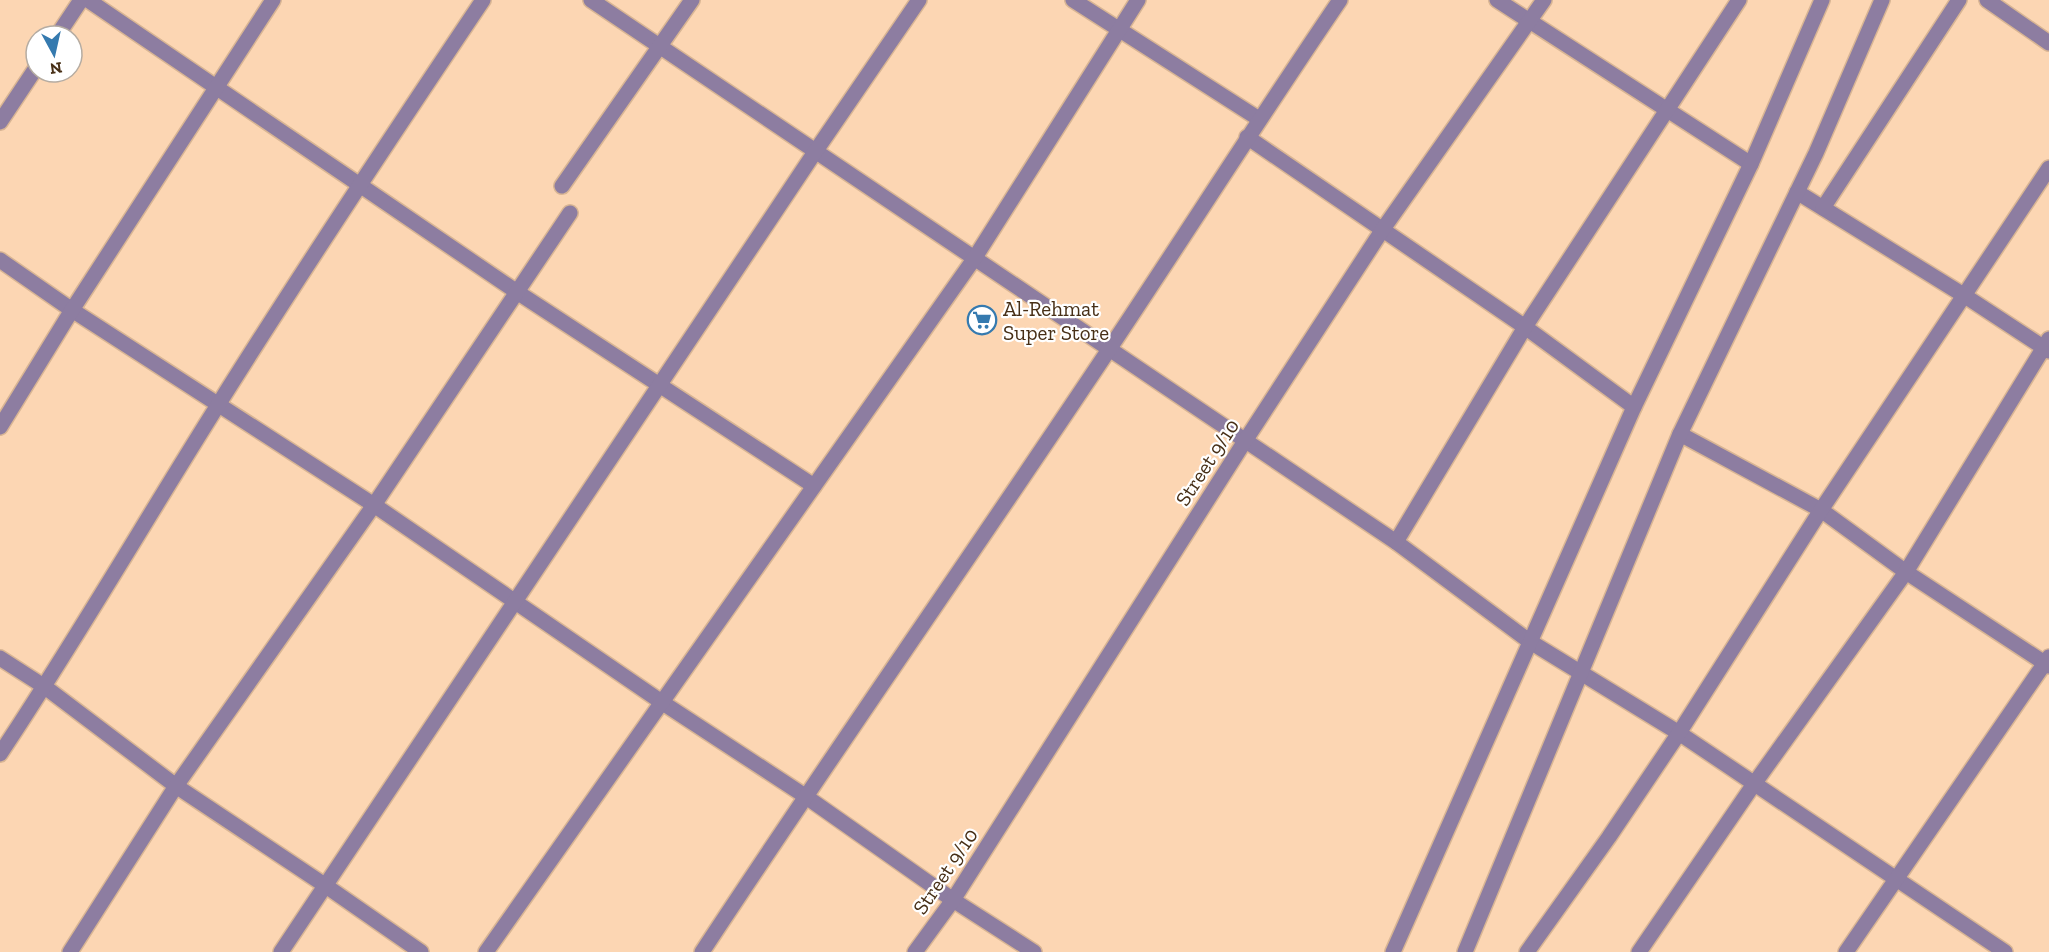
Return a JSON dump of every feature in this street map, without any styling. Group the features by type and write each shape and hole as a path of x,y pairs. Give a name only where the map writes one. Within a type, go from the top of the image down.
{"street":[{"path":"65,24 81,0"},
{"path":"88,0 516,292 814,486"},
{"path":"0,427 72,310 273,0"},
{"path":"0,754 45,687 218,406 359,185 483,0"},
{"path":"591,0 1396,543 1529,641 1679,733 2005,952"},
{"path":"562,186 692,0"},
{"path":"282,952 814,152 919,0"},
{"path":"1073,0 1259,119"},
{"path":"486,952 974,259 1138,0"},
{"path":"702,952 805,796 1109,349 1247,136 1340,0"},
{"path":"1497,0 1751,164"},
{"name":"Street 9/10","path":"915,952 953,900 1245,441 1383,229 1544,0"},
{"path":"1396,543 1525,327 1739,0"},
{"path":"1393,952 1634,407 1751,164 1822,0"},
{"path":"1465,952 1680,434 1816,153 1882,0"},
{"path":"1823,208 1959,0"},
{"path":"1987,0 2049,43"},
{"path":"0,123 26,84"},
{"path":"1247,136 1525,327 1634,407"},
{"path":"1527,952 1679,733 1821,510 2049,168"},
{"path":"1640,952 1754,783 1906,572 2047,346 1797,192"},
{"path":"70,952 176,786 374,505 570,213"},
{"path":"0,260 218,406 374,505 663,703 805,796 953,900 1034,952"},
{"path":"1680,434 1821,510 1906,572 2048,662 1845,952"},
{"path":"0,658 45,687 176,786 421,952"}],"place":[{"name":"Al-Rehmat Super Store","path":"982,320"}]}
